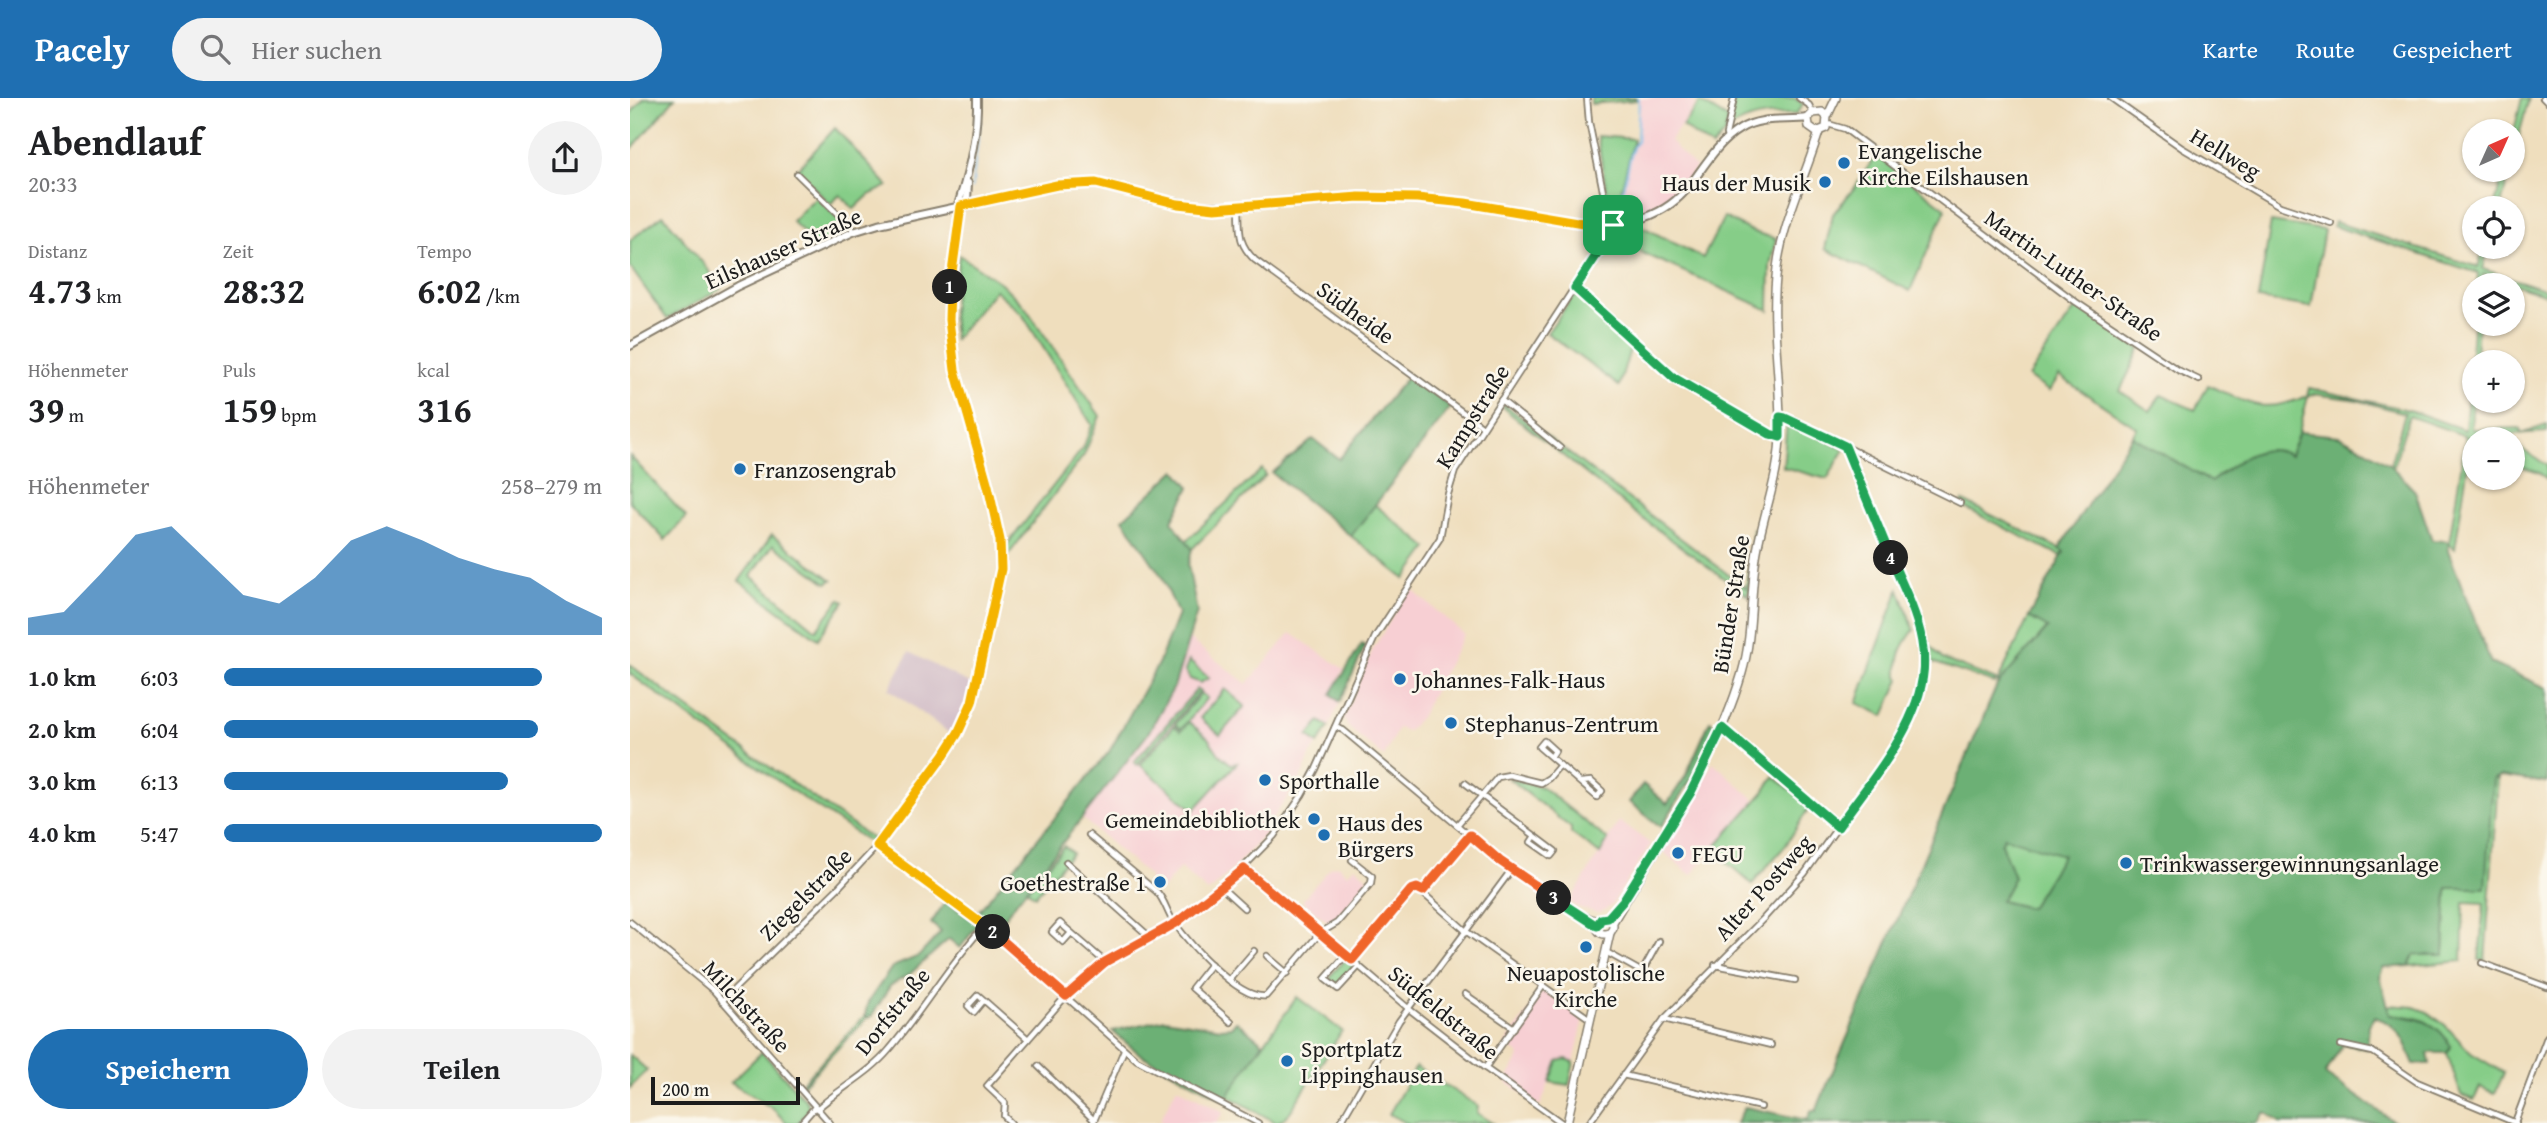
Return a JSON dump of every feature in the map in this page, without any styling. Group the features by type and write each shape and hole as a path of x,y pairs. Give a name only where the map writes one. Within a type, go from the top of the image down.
{"main road":[{"path":"1812,124 1826,118 1835,98"},
{"path":"1812,124 1826,118"},
{"name":"Bünder Straße","path":"1610,920 1691,792 1722,728 1746,654 1755,559 1776,468 1780,437 1782,396 1774,294 1776,270 1785,230 1811,153 1812,124"},
{"path":"1565,1123 1605,952 1606,933 1598,924 1610,920 1613,928 1606,933"}],"street":[{"path":"961,206 959,202 968,174 976,124 977,98"},
{"path":"1587,98 1589,122 1607,211 1613,225"},
{"path":"1727,138 1734,98"},
{"path":"1727,138 1752,123 1788,120 1812,124 1809,105 1799,98"},
{"name":"Hellweg","path":"2111,98 2182,148 2280,206 2331,223"},
{"path":"2543,98 2547,102"},
{"name":"Martin-Luther-Straße","path":"1826,118 1849,132 2076,302 2179,370 2199,380"},
{"name":"Eilshauser Straße","path":"630,345 727,291 853,232 1057,185 1096,183 1178,204 1215,208 1359,197 1417,198 1613,225 1643,219 1679,198 1727,138"},
{"path":"797,174 853,232"},
{"name":"Ziegelstraße","path":"722,1000 837,889 877,846 944,755 972,702 1001,569 1000,540 952,355 950,290 961,206"},
{"name":"Südheide","path":"1239,207 1240,241 1245,251 1483,427"},
{"path":"1604,244 1607,211"},
{"name":"Kampstraße","path":"1012,1123 1004,1116 1005,1102 987,1086 1066,996 1105,962 1176,923 1222,888 1244,869 1273,836 1302,795 1376,637 1440,538 1451,480 1604,244 1613,225"},
{"path":"1575,288 1674,378 1770,434 1780,437"},
{"path":"1501,400 1560,448"},
{"path":"1780,415 1960,503"},
{"name":"Alter Postweg","path":"1589,1123 1664,1019 1805,873 1906,727 1920,691 1924,656 1921,638 1845,446"},
{"path":"1335,727 1343,730 1513,869 1576,913 1598,924"},
{"path":"1722,728 1838,827"},
{"path":"1551,757 1597,797 1602,791 1591,781 1581,782"},
{"path":"1457,825 1498,777 1508,775 1541,783 1560,765"},
{"path":"1465,783 1555,850 1551,856 1531,842 1535,836"},
{"path":"1089,835 1157,892 1176,923 1212,964 1229,980 1257,997 1266,996 1320,933 1337,923 1371,883 1372,876 1352,860"},
{"path":"1423,891 1470,835"},
{"path":"877,846 985,925 1137,1060 1258,1123"},
{"path":"1066,862 1152,937"},
{"name":"Südfeldstraße","path":"1244,869 1409,1009 1485,1068 1565,1123"},
{"path":"1340,1123 1399,1021 1513,869"},
{"path":"1222,888 1244,908"},
{"path":"1352,960 1411,890 1417,888 1467,932 1590,1018"},
{"name":"Milchstraße","path":"630,922 722,1000 830,1123"},
{"name":"Dorfstraße","path":"801,1123 888,1051 985,925"},
{"path":"1071,933 1105,962"},
{"path":"1605,952 1642,972 1658,941"},
{"path":"1229,980 1254,951"},
{"path":"1346,955 1325,979 1338,989 1359,965"},
{"path":"1268,957 1287,973"},
{"path":"2482,963 2547,987"},
{"path":"1212,964 1192,988 1231,1022"},
{"path":"1715,965 1795,980"},
{"path":"1485,1068 1543,986"},
{"path":"1465,994 1514,1028"},
{"path":"984,1000 1028,1039"},
{"path":"1664,1019 1771,1045"},
{"path":"2341,1045 2373,1052 2417,1083 2515,1123 2547,1037"},
{"path":"1038,1066 1093,1121 1124,1049"},
{"path":"1623,1075 1761,1107"}],"shaded area":[{"path":"1640,98 1686,98 1696,104 1670,141 1696,168 1679,189 1654,206 1638,213 1616,216 1634,147 1638,141"},
{"name":"Johannes-Falk-Haus","path":"1410,588 1464,634 1421,716 1408,731 1398,728 1384,757 1348,727 1344,718 1373,649"},
{"path":"1291,633 1344,669 1331,694 1340,702 1329,727 1311,754 1300,780 1270,822 1268,831 1231,871 1208,892 1180,868 1161,891 1148,880 1150,877 1082,818 1147,735 1174,687 1189,639 1247,684"},
{"path":"909,652 972,685 952,735 889,689"},
{"path":"1713,762 1755,800 1691,875 1661,850 1699,790"},
{"path":"1619,821 1651,844 1611,906 1599,913 1582,909 1570,902"},
{"path":"1337,865 1348,874 1355,866 1369,879 1331,924 1303,902 1303,899 1331,867"},
{"path":"1543,991 1584,1018 1574,1062 1566,1059 1558,1061 1540,1106 1506,1082 1520,1055 1505,1044"},
{"path":"1177,1087 1224,1112 1217,1123 1165,1123 1160,1120"}],"green space":[{"path":"644,98 675,98 630,151 630,114"},
{"path":"1591,98 1637,98 1637,100 1591,104"},
{"path":"1735,98 1794,98 1803,104 1796,114 1760,116 1728,130"},
{"path":"2522,98 2529,98 2523,119 2517,119"},
{"path":"1700,102 1728,119 1725,133 1712,148 1682,126"},
{"path":"835,128 888,186 869,195 854,209 840,195 830,204 797,170"},
{"path":"1597,136 1634,139 1615,215 1609,206"},
{"path":"1876,155 1944,207 1945,211 1910,291 1825,249 1833,214"},
{"path":"2501,182 2507,182 2503,196 2497,196"},
{"path":"816,197 846,229 815,244 792,221"},
{"path":"663,215 721,289 667,319 630,267 630,240"},
{"path":"1724,217 1751,231 1776,239 1770,266 1769,310 1638,251 1643,227 1703,258"},
{"path":"2271,222 2324,230 2311,307 2258,299"},
{"path":"2334,222 2478,267 2480,259 2486,259 2483,269 2495,273 2478,273 2333,226"},
{"path":"959,255 1001,283 1025,307 1100,416 1084,455 1006,558 1006,546 1083,448 1092,425 1022,314 995,290 954,340 952,312"},
{"path":"2525,283 2547,290 2547,295 2525,288"},
{"path":"1579,296 1632,343 1619,386 1547,333 1573,297"},
{"path":"2077,306 2140,349 2120,391 2150,411 2161,395 2195,410 2208,385 2246,402 2267,406 2292,402 2307,396 2309,388 2409,410 2462,429 2462,435 2409,416 2393,468 2390,465 2405,413 2357,400 2314,394 2308,396 2290,455 2228,469 2211,482 2132,436 2137,428 2059,376 2049,391 2028,377"},
{"path":"2472,336 2477,336 2476,350 2471,350"},
{"path":"1408,376 1451,407 1351,536 1272,473 1313,439 1339,459"},
{"path":"1504,404 1746,588 1753,530 1755,534 1748,596 1639,516 1502,407"},
{"path":"2466,413 2472,413 2471,427 2465,427"},
{"path":"1787,421 1842,448 1844,451 1827,479 1783,467"},
{"path":"2547,425 2547,432 2525,433"},
{"path":"2299,432 2339,436 2390,465 2415,491 2432,540 2449,543 2448,550 2491,663 2547,688 2547,783 2501,776 2493,779 2485,888 2447,888 2444,955 2414,955 2409,966 2383,968 2380,976 2390,1015 2426,1022 2440,1031 2451,1047 2447,1053 2428,1053 2430,1064 2414,1064 2396,1029 2374,1017 2369,1025 2367,1049 2343,1044 2325,1074 2396,1123 2281,1123 2265,1112 2257,1123 1736,1123 1745,1107 1807,1120 1812,1110 1816,1111 1997,685 2048,628 2029,617 2064,552 2059,549 2132,436 2211,482 2238,461 2257,452 2279,451 2290,455","holes":["2004,837 2063,855 2030,908 2001,901 2014,877 2001,844"]},
{"path":"2525,451 2547,465 2547,479 2525,468"},
{"path":"630,456 686,517 665,540 630,502"},
{"path":"2462,461 2464,490 2455,549 2449,543"},
{"path":"1262,469 1266,475 1192,549 1186,541"},
{"path":"1176,470 1190,487 1172,521 1192,549 1188,565 1197,612 1174,687 1147,735 996,928 977,913 1109,752 1159,662 1178,614 1162,577 1123,519"},
{"path":"1963,501 2064,551 2061,556 1961,506"},
{"path":"1374,504 1428,548 1405,579 1351,536"},
{"path":"772,535 832,580 827,583 773,545 751,576 816,630 840,599 844,602 818,639 739,581"},
{"path":"1899,589 1914,630 1901,652 1898,663 1900,679 1884,716 1857,703"},
{"path":"2029,617 2048,627 2000,684 1997,683"},
{"path":"1928,643 1942,659 1996,680 1994,683 1932,662"},
{"path":"1362,644 1364,649 1340,702 1331,694"},
{"path":"1189,661 1209,678 1200,683 1190,679 1185,671"},
{"path":"630,665 874,840 875,846 772,777 630,674"},
{"path":"1197,689 1200,691 1137,765 1134,762"},
{"path":"1225,689 1245,706 1220,735 1200,718"},
{"path":"1201,693 1207,698 1181,729 1175,724"},
{"path":"1320,721 1329,727 1318,744 1308,736"},
{"path":"1710,721 1719,727 1691,780 1661,827 1629,802 1643,784 1667,804 1685,777"},
{"path":"1189,722 1208,738 1219,754 1231,764 1237,763 1194,810 1140,765 1174,726 1181,731"},
{"path":"1774,776 1810,806 1786,845 1752,884 1712,850 1764,792"},
{"path":"1508,778 1542,787 1608,840 1600,854 1571,833 1571,828"},
{"path":"2498,778 2485,961 2479,960 2484,903 2464,902 2462,961 2409,966 2414,955 2444,955 2447,888 2493,779"},
{"path":"2004,837 2064,855 2030,908 2001,901 2014,877 2001,844"},
{"path":"1064,846 1072,853 1035,896 1027,890"},
{"path":"946,901 978,924 960,948 949,939 910,974 890,986 872,1016 867,1018 865,1015 868,1002 892,967 919,956 941,932 931,923"},
{"path":"1346,959 1354,967 1340,983 1335,984 1331,981 1331,975"},
{"name":"Sportplatz Lippinghausen","path":"1297,997 1342,1031 1288,1115 1277,1123 1227,1095"},
{"path":"2388,1005 2414,1007 2427,1012 2445,1025 2471,1053 2504,1073 2495,1093 2480,1087 2474,1100 2461,1095 2447,1053 2451,1047 2426,1022 2412,1017 2390,1015"},
{"path":"865,1015 867,1018 802,1086 801,1084"},
{"path":"1165,1019 1220,1028 1231,1027 1236,1021 1263,1043 1225,1100 1141,1055 1112,1031"},
{"path":"762,1052 808,1103 808,1111 798,1123 787,1123 773,1109 731,1082"},
{"path":"630,1055 647,1070 630,1088"},
{"path":"1566,1059 1574,1062 1569,1085 1550,1082 1558,1061"},
{"path":"1416,1067 1478,1106 1477,1113 1493,1123 1406,1123 1389,1114"}],"waterway":[{"path":"1616,217 1633,147 1637,141 1639,98"},
{"path":"972,188 982,104"}],"place":[{"name":"Evangelische Kirche Eilshausen","path":"1844,163"},
{"name":"Haus der Musik","path":"1825,182"},
{"name":"Franzosengrab","path":"740,469"},
{"name":"Johannes-Falk-Haus","path":"1400,679"},
{"name":"Stephanus-Zentrum","path":"1451,723"},
{"name":"Sporthalle","path":"1265,780"},
{"name":"Gemeindebibliothek","path":"1314,819"},
{"name":"Haus des Bürgers","path":"1324,835"},
{"name":"FEGU","path":"1678,853"},
{"name":"Trinkwassergewinnungsanlage","path":"2126,863"},
{"name":"Goethestraße 1","path":"1160,882"},
{"name":"Neuapostolische Kirche","path":"1586,947"},
{"name":"Sportplatz Lippinghausen","path":"1287,1061"}],"route":[{"path":"1096,183 1178,204 1215,208 1359,197 1417,198 1465,203 1589,224 1613,225 1609,236 1575,288 1686,387 1770,434 1780,437 1780,417 1792,420 1845,446 1910,606 1924,656 1920,691 1906,727 1891,752 1838,827 1722,728 1703,770 1678,814 1623,901 1608,918 1601,919 1597,926 1500,861 1470,835 1423,891 1417,888 1411,890 1352,960 1244,869 1176,923 1105,962 1066,996 985,925 877,846 944,755 958,733 972,702 1001,569 1000,540 988,486 952,355 950,290 961,206 1057,185 1096,183"}]}
